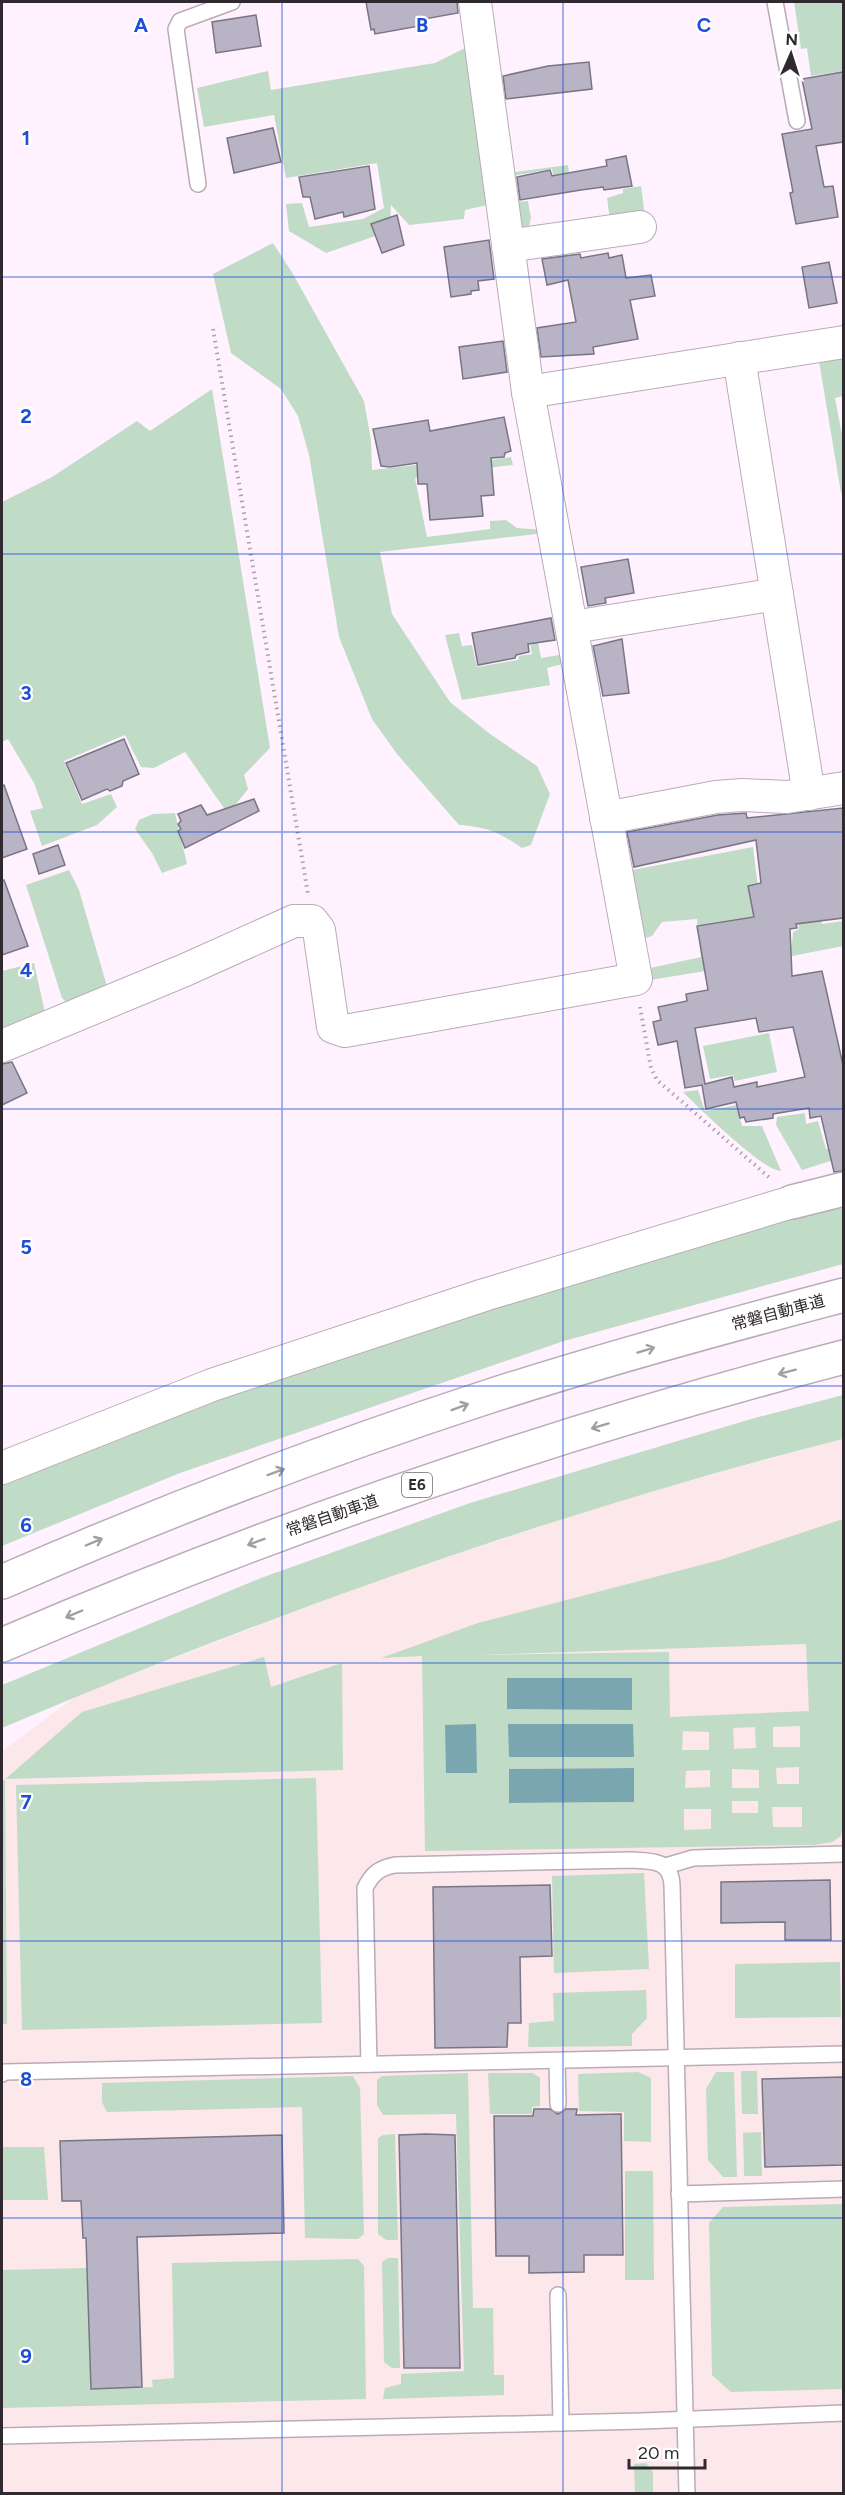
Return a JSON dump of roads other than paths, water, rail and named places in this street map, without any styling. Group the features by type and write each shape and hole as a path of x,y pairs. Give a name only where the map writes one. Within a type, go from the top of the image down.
{"main road":[{"path":"792,1202 843,1189"},
{"name":"常磐自動車道","path":"2,1582 106,1537 249,1482 481,1399 724,1326 843,1295"},
{"name":"常磐自動車道","path":"2,1645 127,1591 277,1534 501,1456 732,1386 843,1357"}],"street":[{"path":"2,1046 185,970 294,921 312,921 319,930 333,1026 345,1031 636,979 528,392 475,2"},
{"path":"508,246 640,227"},
{"path":"528,392 843,342"},
{"path":"739,358 809,794"},
{"path":"573,627 777,594"},
{"path":"606,818 716,797 809,794 843,788"},
{"path":"2,1468 212,1384 484,1295 792,1202"}],"lane":[{"path":"198,184 176,29 180,21 232,2"},
{"path":"775,2 797,121"},
{"path":"666,1866 693,1858 843,1854"},
{"path":"369,2064 364,1888 370,1876 382,1867 632,1860 661,1863 666,1866 672,1879 687,2493"},
{"path":"2,2074 843,2054"},
{"path":"557,2061 558,2104"},
{"path":"679,2194 843,2189"},
{"path":"558,2295 561,2423"},
{"path":"2,2436 561,2423 843,2413"}],"water":[{"path":"507,1678 632,1678 632,1710 507,1709"},
{"path":"476,1724 477,1773 446,1773 445,1725"},
{"path":"508,1724 633,1724 634,1757 509,1757"},
{"path":"634,1768 634,1802 509,1803 509,1769"}]}
